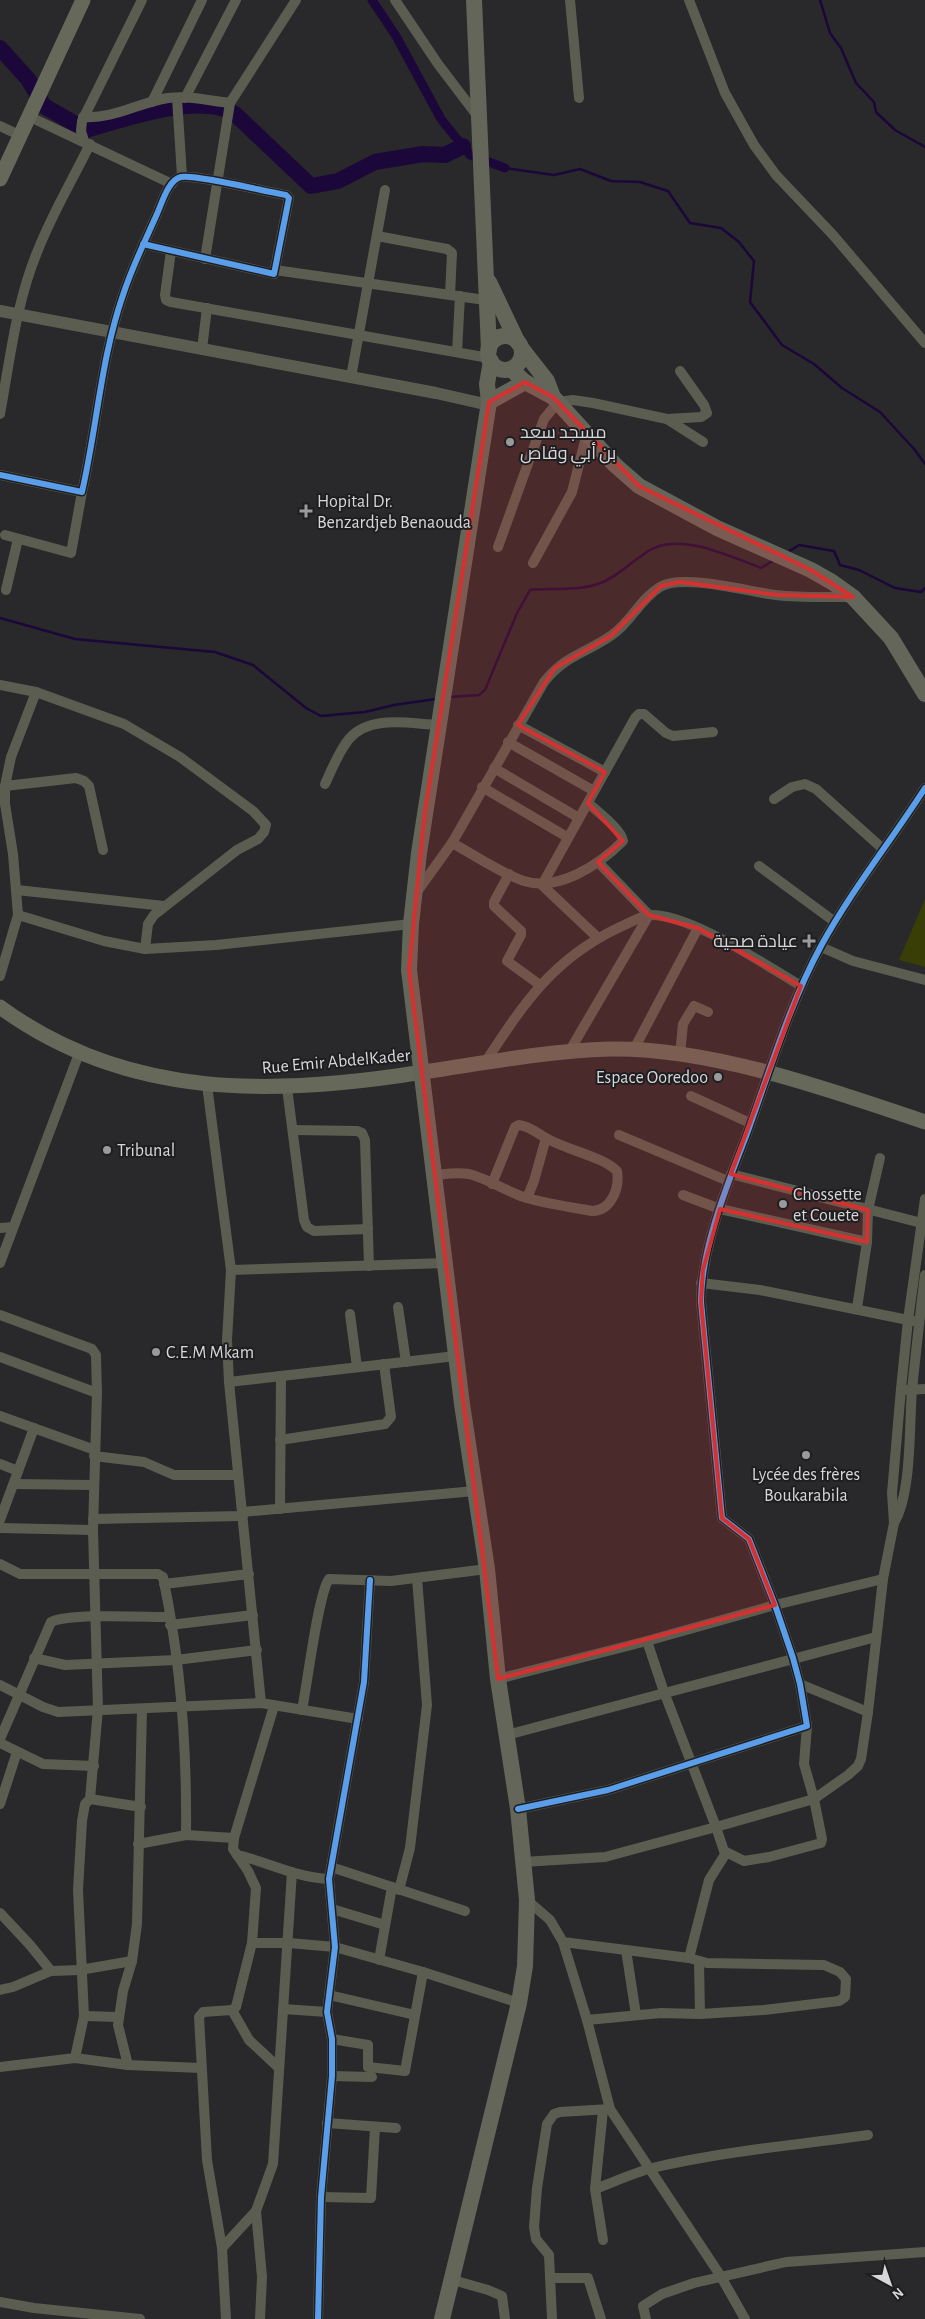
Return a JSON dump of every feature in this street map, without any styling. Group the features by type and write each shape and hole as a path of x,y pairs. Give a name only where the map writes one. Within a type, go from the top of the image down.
{"main road":[{"path":"0,179 83,0"},
{"path":"474,0 490,356 499,369 511,369 525,382 556,399"},
{"path":"486,276 519,345 548,381 556,399 616,465 639,486 717,528 778,554 832,582 852,597 891,638 925,694"},
{"path":"442,2319 519,2003 527,1949 527,1900 518,1809 498,1679 487,1569 456,1356 446,1263 408,970 414,897 489,404 487,384 490,356 494,341 503,336 519,345"},
{"path":"489,404 502,390 511,369 519,363 519,345"},
{"path":"489,404 525,382"},
{"name":"Rue Emir AbdelKader","path":"0,1007 60,1042 107,1062 164,1079 207,1085 287,1088 421,1073 486,1061 610,1049 680,1055 744,1066 843,1094 925,1122"}],"street":[{"path":"0,414 18,315 38,250 85,140 83,119 142,0"},
{"path":"152,102 202,0"},
{"path":"182,176 179,103 236,0"},
{"path":"205,259 230,108 296,0"},
{"path":"395,0 438,64 479,118"},
{"path":"570,0 579,98"},
{"path":"689,0 725,92 754,145 776,175 833,235 925,343"},
{"path":"83,119 106,117 152,102 230,108"},
{"path":"28,116 85,140 172,184"},
{"path":"0,126 21,136"},
{"path":"5,535 71,553 112,333 123,295 143,244 172,184 182,176 286,195 289,198 275,270 272,274 143,244"},
{"path":"351,377 385,190"},
{"path":"377,236 447,249 452,253 457,352"},
{"path":"171,251 165,295 166,300 457,352 490,356"},
{"path":"275,270 486,300"},
{"path":"202,349 207,308"},
{"path":"0,311 436,392 489,404"},
{"path":"498,547 544,419 556,399 580,401 667,419 701,417 707,413 704,405 680,371"},
{"path":"667,419 703,442"},
{"path":"533,563 572,492 587,433"},
{"path":"0,475 82,492"},
{"path":"6,590 18,540"},
{"path":"414,897 452,843 518,725 544,682 555,668 563,661 611,636 627,623 649,595 661,586 680,582 776,595 852,597"},
{"path":"0,685 36,692 124,724 180,756 252,811 266,826 258,839 237,850 164,906 148,924 145,949"},
{"path":"0,976 18,915 17,890 5,804 5,786 11,757 36,692"},
{"path":"542,885 567,837 639,714 644,714 666,733 673,736 714,732"},
{"path":"324,784 348,740 356,732 369,725 381,722 440,719"},
{"path":"518,725 605,772"},
{"path":"508,742 594,791"},
{"path":"494,768 579,818"},
{"path":"5,786 76,778 84,781 88,786 103,850"},
{"path":"774,799 792,787 806,784 816,790 882,848"},
{"path":"482,787 567,837"},
{"path":"647,1641 664,1692 716,1827 722,1848 726,1853 749,1861 818,1845 822,1840 814,1799 804,1764 807,1726 800,1684 793,1658 775,1605 749,1540 722,1518 701,1302 701,1283 707,1252 730,1177 801,986 835,922 882,848 925,788"},
{"path":"452,843 523,881 542,885 571,876 598,862 623,841 622,836 588,803"},
{"path":"598,862 649,915"},
{"path":"760,866 835,922"},
{"path":"509,874 494,902 494,906 521,931 521,935 507,961 540,985"},
{"path":"542,885 598,938"},
{"path":"17,890 164,906"},
{"path":"18,915 104,941 145,949 216,945 411,924"},
{"path":"569,1052 649,915"},
{"path":"486,1061 520,1010 540,985 575,953 598,938 649,915 669,918 698,928 801,986"},
{"path":"634,1051 698,928"},
{"path":"821,947 853,962 925,980"},
{"path":"680,1055 683,1024 694,1006 708,1012"},
{"path":"0,1263 80,1051"},
{"path":"207,1085 231,1270 227,1340 229,1382 261,1703"},
{"path":"287,1088 304,1220 307,1227 314,1231 368,1229"},
{"path":"691,1096 750,1123"},
{"path":"434,1175 469,1174 492,1184 527,1198 560,1206 602,1211 609,1204 618,1177 617,1171 613,1167 546,1138 528,1127 518,1125 515,1127 492,1184"},
{"path":"293,1130 357,1131 362,1134 365,1140 369,1266"},
{"path":"619,1135 730,1177 923,1223"},
{"path":"527,1198 534,1181 546,1138"},
{"path":"857,1308 867,1242 868,1210 880,1158"},
{"path":"684,1195 720,1209 867,1242"},
{"path":"523,1862 605,1857 814,1799 858,1766 864,1748 883,1579 894,1523 892,1493 901,1389 908,1320 925,1199"},
{"path":"0,1228 13,1227"},
{"path":"231,1270 446,1263"},
{"path":"894,1523 901,1511 904,1493 912,1391 925,1275"},
{"path":"701,1283 760,1290 919,1322"},
{"path":"398,1307 406,1362"},
{"path":"350,1314 357,1367"},
{"path":"0,1315 92,1349 96,1355 97,1392 93,1525 98,1710 90,1799 85,1804 82,1821 78,1890 80,1970 84,2016 75,2058"},
{"path":"229,1382 456,1356"},
{"path":"0,1357 97,1392"},
{"path":"280,1440 385,1424 391,1417 384,1364"},
{"path":"280,1509 281,1376"},
{"path":"901,1389 912,1391 925,1389"},
{"path":"0,1416 94,1453 144,1462 174,1475 238,1475"},
{"path":"1,1515 34,1428"},
{"path":"0,1464 18,1471"},
{"path":"14,1484 93,1485"},
{"path":"0,1528 93,1525 242,1514 475,1491"},
{"path":"0,1564 20,1574 94,1572 158,1574 163,1577 183,1707 186,1760 186,1835"},
{"path":"302,1710 325,1586 332,1579 417,1578 487,1569"},
{"path":"164,1584 249,1574"},
{"path":"379,1960 385,1925 410,1848 427,1705 417,1578"},
{"path":"498,1679 647,1641 775,1605 883,1579"},
{"path":"318,2319 320,2197 332,2076 332,2039 327,2012 336,1947 329,1879 364,1682 370,1580"},
{"path":"0,1739 51,1622 95,1618 170,1621 253,1615"},
{"path":"507,1735 876,1637"},
{"path":"34,1658 65,1665 176,1660 257,1650"},
{"path":"800,1684 868,1712"},
{"path":"0,1685 58,1712 261,1703 358,1720"},
{"path":"226,2319 222,2248 206,2160 200,2014 203,2012 232,2010 237,2005 252,1944 257,1892 251,1877 233,1849 234,1838 274,1706"},
{"path":"128,2065 120,2040 118,2017 132,1961 136,1924 141,1807 142,1709"},
{"path":"518,1809 608,1790 807,1726"},
{"path":"0,1743 43,1764 94,1766"},
{"path":"0,1804 17,1752"},
{"path":"90,1799 141,1807"},
{"path":"138,1844 186,1835 234,1838"},
{"path":"700,2014 694,1959 709,1880 726,1853"},
{"path":"237,1855 258,1860 308,1878 329,1879"},
{"path":"331,1867 465,1911"},
{"path":"222,2248 256,2211 273,2164 278,2067 289,1942 292,1872"},
{"path":"527,1900 550,1920 563,1942 587,2020 607,2110 595,2189 604,2240"},
{"path":"332,1909 385,1925"},
{"path":"0,1913 30,1945 50,1971"},
{"path":"252,1944 289,1942 336,1947 423,1972 519,2003"},
{"path":"563,1942 694,1959 707,1963 824,1965 840,1972 846,1979 845,1997 839,2001 700,2014 636,2014 587,2020"},
{"path":"626,1950 636,2014"},
{"path":"0,1990 13,1987 50,1971 80,1970 132,1961"},
{"path":"332,2039 368,2045 368,2067 405,2071 423,1972"},
{"path":"329,1995 414,2014"},
{"path":"284,2009 327,2012"},
{"path":"232,2010 249,2040 278,2067"},
{"path":"84,2016 118,2017"},
{"path":"0,2066 75,2058 128,2065 201,2068"},
{"path":"332,2076 372,2077"},
{"path":"607,2110 650,2168 720,2275 745,2319"},
{"path":"552,2319 549,2255 536,2239 534,2227 537,2188 547,2124 554,2114 560,2112 607,2110"},
{"path":"327,2123 396,2128"},
{"path":"320,2197 371,2198 375,2127"},
{"path":"595,2189 650,2168 761,2147 868,2134"},
{"path":"256,2211 262,2277 260,2319"},
{"path":"646,2319 643,2306 646,2302 686,2285 720,2275 786,2262 925,2252"},
{"path":"550,2278 588,2278 600,2319"},
{"path":"453,2280 502,2296 505,2319"},
{"path":"0,2302 90,2317 140,2319"}],"highlighted area":[{"path":"525,382 553,397 639,486 811,570 853,597 777,595 680,582 661,586 611,636 555,668 518,725 605,772 588,803 623,841 598,862 649,915 698,928 801,986 731,1174 868,1210 867,1242 720,1209 703,1270 701,1302 722,1518 749,1539 775,1605 498,1679 409,970 424,818 489,402"}],"green space":[{"path":"925,899 925,967 899,960"}],"waterway":[{"path":"372,0 396,36 441,119 470,155 505,168"},
{"path":"820,0 830,33 841,48 856,83 874,102 876,112 895,130 925,147"},
{"path":"0,48 28,79 44,106 86,130 141,114 182,106 220,108 235,114 311,186 338,181 375,162 423,154 445,155 463,146"},
{"path":"505,168 554,175 580,169 611,181 640,182 668,191 690,223 721,228 739,242 754,261 750,302 782,345 814,364 842,388 880,412 915,450 925,464"},
{"path":"449,697 479,695 485,690 517,613 530,590 573,588 598,584 619,573 650,550 662,545 691,545 706,548 761,568 774,560"},
{"path":"788,552 799,545 834,551 840,565 859,570 895,588 921,592 925,588"},
{"path":"0,618 75,639 215,652 253,665 306,708 321,716 365,712 394,705 436,699"}],"cycle path":[{"path":"0,475 82,492 109,343 135,264 143,244 166,192 172,182 181,177 201,178 286,195 289,198 274,274 143,244"},
{"path":"518,1809 608,1790 807,1726 800,1684 793,1658 749,1539 722,1518 701,1302 702,1282 710,1240 723,1198 780,1041 809,969 858,886 925,788"},
{"path":"318,2319 321,2197 332,2076 332,2039 327,2012 335,1947 329,1879 364,1682 370,1580"}],"place":[{"name":"مسجد سعد بن أبي وقاص","path":"510,442"},
{"name":"Hopital Dr. Benzardjeb Benaouda","path":"306,511"},
{"name":"عيادة صحية","path":"809,941"},
{"name":"Espace Ooredoo","path":"718,1077"},
{"name":"Tribunal","path":"107,1150"},
{"name":"Chossette et Couete","path":"783,1204"},
{"name":"C.E.M Mkam","path":"156,1352"},
{"name":"Lycée des frères Boukarabila","path":"806,1455"}]}
